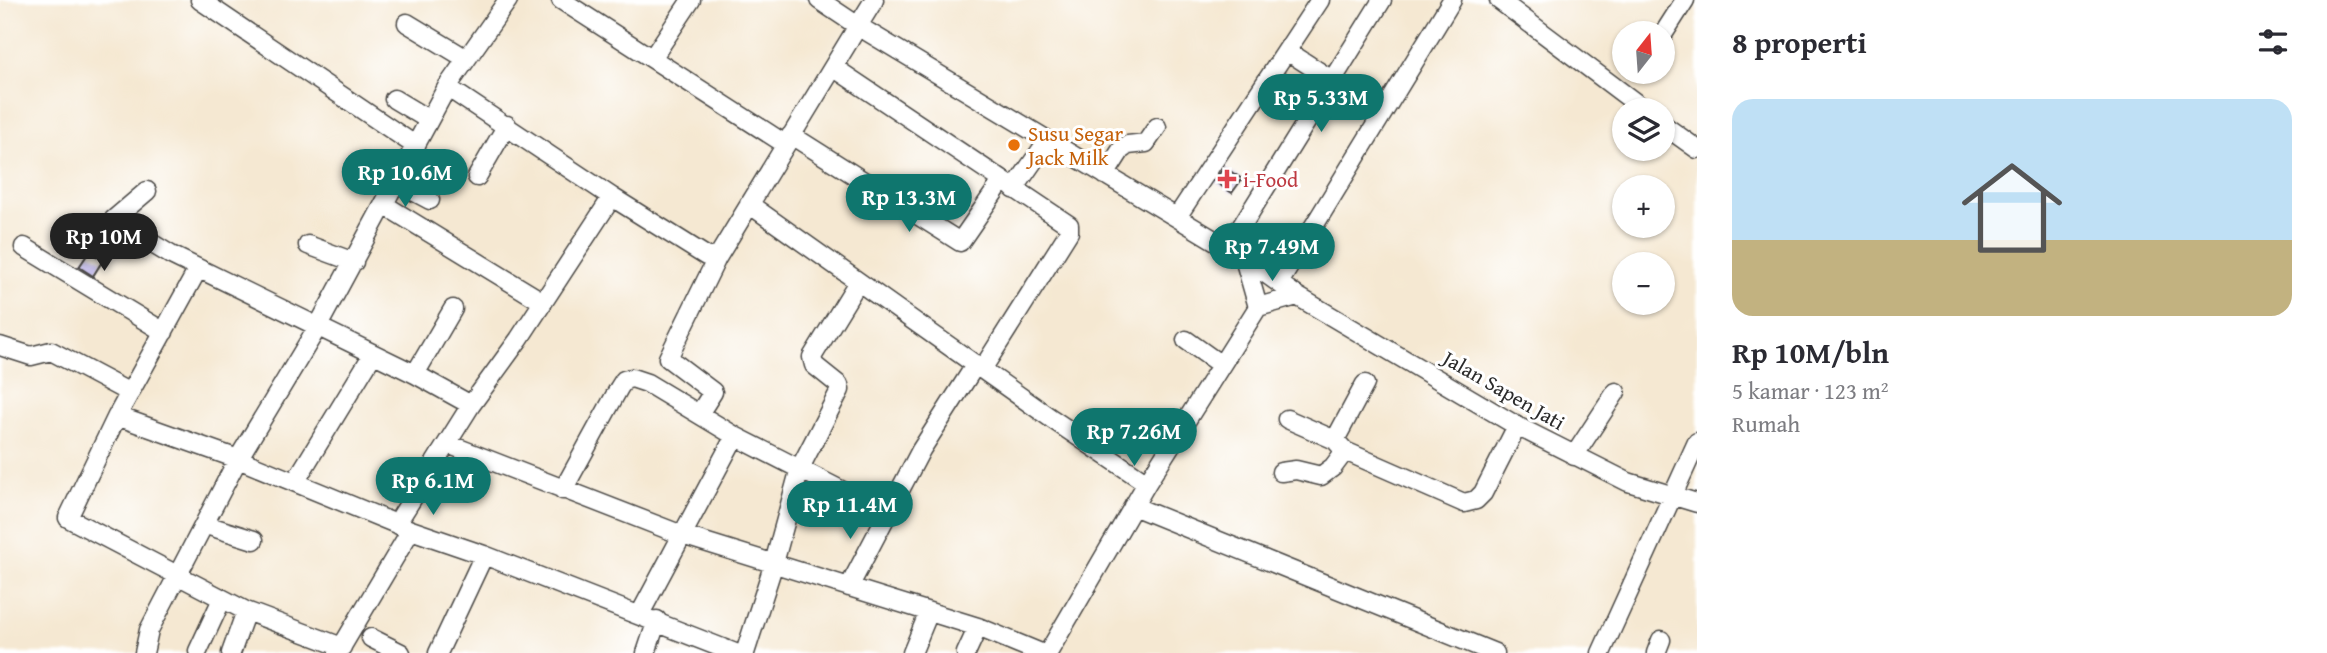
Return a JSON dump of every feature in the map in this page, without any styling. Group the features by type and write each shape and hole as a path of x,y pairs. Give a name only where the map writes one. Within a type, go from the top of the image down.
{"street":[{"path":"200,0 416,146"},
{"path":"144,653 149,631 238,459 386,206 447,87 508,0"},
{"path":"561,0 960,242 1048,140"},
{"path":"653,57 691,0"},
{"name":"Jalan Sapen Jati","path":"819,0 1228,248 1297,296 1517,426 1634,484 1697,503"},
{"path":"699,414 713,392 668,358 717,258 874,0"},
{"path":"1177,217 1320,0"},
{"path":"1228,248 1382,0"},
{"path":"1279,283 1452,0"},
{"path":"1499,0 1629,98"},
{"path":"1672,21 1685,0"},
{"path":"407,23 465,58"},
{"path":"1286,51 1332,80"},
{"path":"833,67 1067,224 1070,230 921,450 849,587"},
{"path":"447,87 508,125 611,197 706,256 717,258"},
{"path":"394,99 429,120"},
{"path":"477,177 508,125"},
{"path":"1105,175 1121,150 1128,145 1146,143 1157,127"},
{"path":"1675,133 1697,149"},
{"path":"398,183 430,200"},
{"path":"147,191 113,220 150,245 415,374 471,405"},
{"path":"198,269 117,416 68,518 176,577 246,611 340,650 471,405 543,302 611,197"},
{"path":"749,204 1147,483"},
{"path":"386,206 543,302"},
{"path":"308,245 354,262"},
{"path":"24,247 164,332"},
{"path":"1244,258 1258,307"},
{"path":"745,653 774,564 800,468 840,390 839,385 814,365 812,357 858,282"},
{"path":"1048,653 1133,506 1258,307 1297,296"},
{"path":"415,374 453,309"},
{"path":"1186,340 1221,365"},
{"path":"0,346 31,356 51,351 130,393"},
{"path":"295,482 373,355"},
{"path":"563,490 624,380 632,378 646,383 735,436 886,513"},
{"path":"1281,472 1296,470 1321,476 1333,467 1364,384"},
{"path":"1574,456 1616,392"},
{"path":"117,416 238,459 404,527 648,617 735,653"},
{"path":"1287,419 1464,503 1470,503 1483,493 1517,426"},
{"path":"646,653 648,617 682,536 735,436"},
{"path":"1601,653 1697,442"},
{"path":"448,444 682,536 978,627 1041,653"},
{"path":"1133,506 1495,653"},
{"path":"206,524 254,541"},
{"path":"438,653 484,555"},
{"path":"198,651 222,599"},
{"path":"231,653 246,611"},
{"path":"912,653 929,612"},
{"path":"966,653 978,627"},
{"path":"371,638 401,653"}],"building":[{"name":"i-Food","path":"1224,167 1242,179 1232,193 1214,181"},
{"path":"89,252 103,260 93,276 79,267"}],"place":[{"name":"Susu Segar Jack Milk","path":"1014,145"},
{"name":"i-Food","path":"1227,179"}]}
